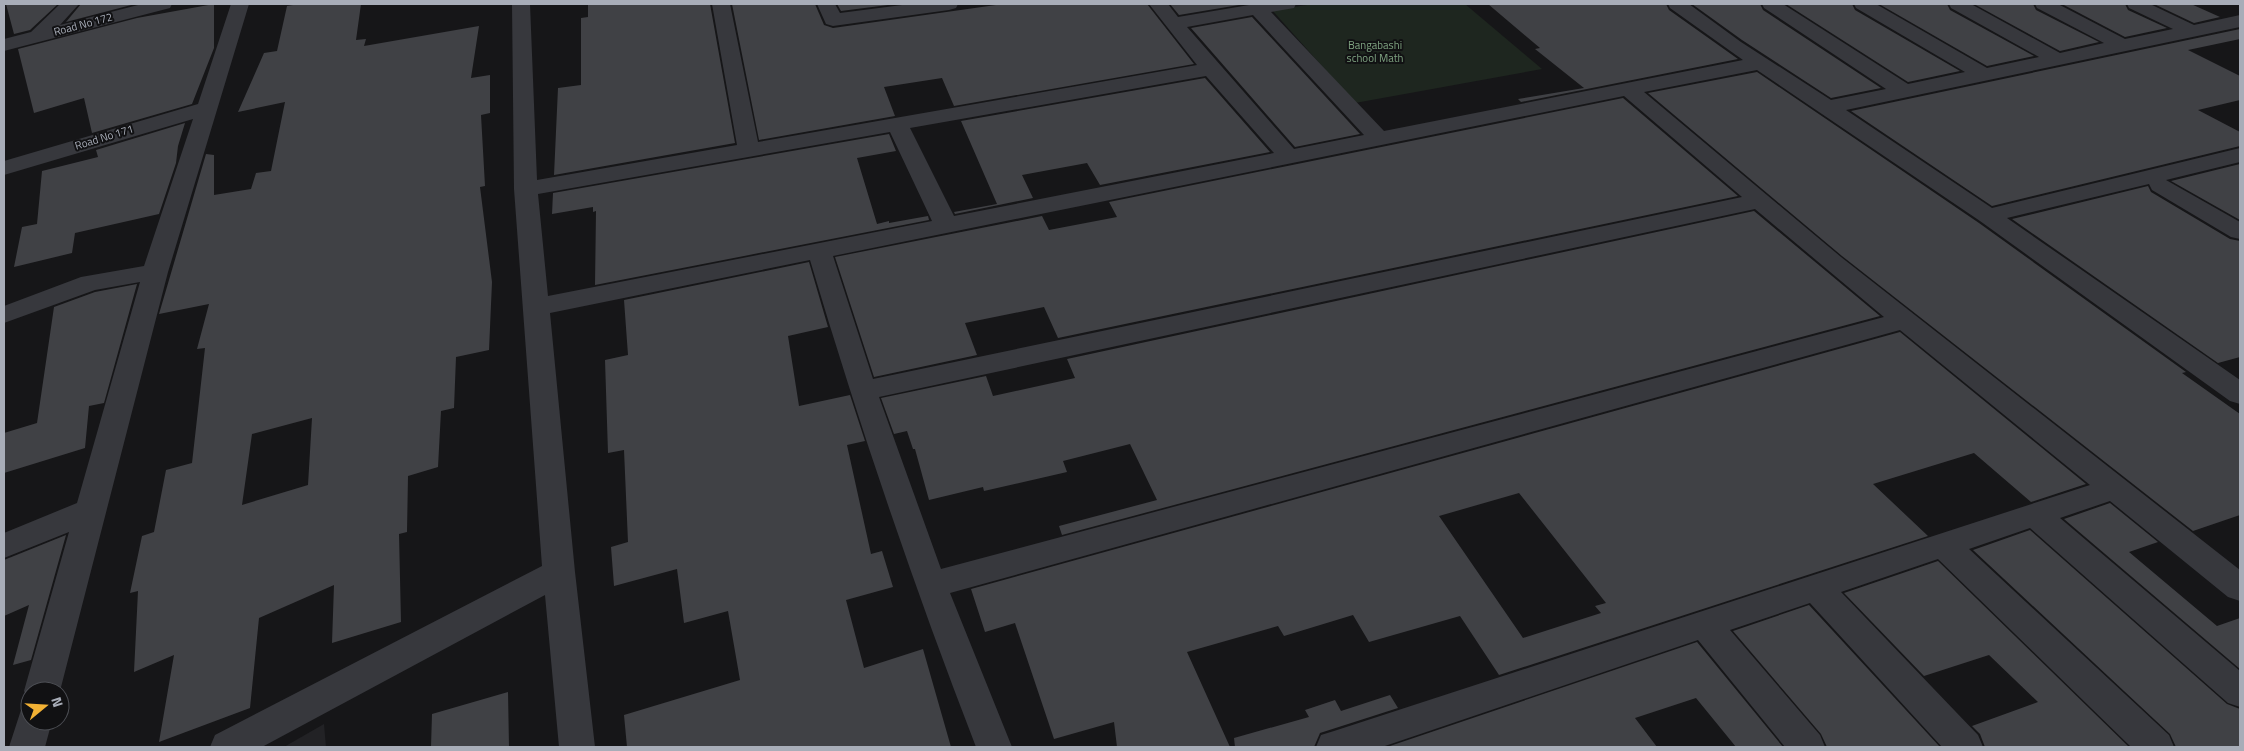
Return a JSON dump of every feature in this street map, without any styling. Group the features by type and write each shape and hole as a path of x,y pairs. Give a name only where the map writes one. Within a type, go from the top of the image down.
{"street":[{"path":"38,36 70,4"},
{"name":"Road No 172","path":"4,46 163,4"},
{"path":"45,681 155,272 240,4"},
{"path":"521,4 526,189 558,572 577,747"},
{"path":"721,4 749,150"},
{"path":"826,4 833,20 904,7 949,4"},
{"path":"1158,4 1211,69 1289,157"},
{"path":"1174,23 1287,4"},
{"path":"1677,4 1760,63 1828,106 1988,216 2240,394"},
{"path":"1771,4 1904,91"},
{"path":"1863,4 1983,74"},
{"path":"1958,4 2057,59"},
{"path":"2044,4 2122,45"},
{"path":"2136,4 2192,31"},
{"path":"2225,4 2240,11"},
{"path":"1258,9 1379,139"},
{"path":"1828,106 2240,21"},
{"path":"536,307 1760,63"},
{"path":"526,189 1211,69"},
{"path":"1628,89 1758,201 2240,588"},
{"name":"Road No 171","path":"4,168 206,108"},
{"path":"897,124 946,225"},
{"path":"1988,216 2240,156"},
{"path":"2160,185 2240,232"},
{"path":"863,392 1758,201"},
{"path":"819,251 863,392 931,585 994,747"},
{"path":"4,315 90,283 155,272"},
{"path":"931,585 1905,320"},
{"path":"1334,747 2116,488"},
{"path":"4,546 92,510"},
{"path":"2035,515 2240,692"},
{"path":"1944,545 2156,747"},
{"path":"228,747 558,572"},
{"path":"1816,587 1965,747"},
{"path":"1705,624 1807,747"},
{"path":"27,747 31,731"}],"shaded area":[{"path":"324,724 326,747 284,747"}],"green space":[{"name":"Bangabashi school Math","path":"1314,4 1465,4 1542,69 1355,103 1272,10"}],"building":[{"path":"6,4 58,4 30,30 14,34"},
{"path":"81,4 135,4 66,22"},
{"path":"214,4 214,48 192,104 92,133 84,98 34,113 18,49 137,18"},
{"path":"299,4 361,4 356,40 366,39 364,46 479,26 471,78 490,75 490,113 481,115 485,186 480,187 492,282 489,350 456,357 454,408 441,411 438,467 408,476 407,532 399,534 401,622 332,643 334,585 259,618 250,708 159,742 174,655 134,672 138,591 130,593 142,536 154,532 166,470 192,463 205,348 197,349 209,304 159,314 206,154 214,155 214,195 251,189 256,173 271,171 285,102 238,112 264,53 277,51 287,6","holes":["312,418 308,485 242,505 252,434"]},
{"path":"588,4 710,4 735,143 554,175 558,88 581,85 581,18 588,17"},
{"path":"732,4 815,4 824,25 833,28 1003,4 1147,4 1194,64 954,106 942,78 884,87 895,116 759,140"},
{"path":"837,4 887,4 888,5 841,11"},
{"path":"1170,4 1245,4 1179,15"},
{"path":"1488,4 1666,4 1669,10 1738,59 1521,102 1518,99 1584,88 1535,49 1540,48"},
{"path":"1692,4 1760,4 1763,10 1881,88 1831,98 1742,40"},
{"path":"1786,4 1852,4 1855,10 1960,71 1908,82"},
{"path":"1879,4 1947,4 1950,10 2034,56 1987,66"},
{"path":"1974,4 2033,4 2036,10 2099,42 2060,51"},
{"path":"2062,4 2125,4 2128,10 2167,28 2125,37"},
{"path":"2154,4 2191,4 2220,17 2194,23"},
{"path":"1252,17 1360,134 1295,147 1191,28"},
{"path":"2240,29 2240,39 2188,50 2240,76 2240,100 2198,110 2240,132 2240,146 1992,206 1851,111"},
{"path":"1757,72 1979,223 2186,372 2182,373 2240,414 2240,515 2193,531 1842,256 1648,93"},
{"path":"1205,78 1270,152 1100,185 1087,163 1022,175 1033,198 955,214 954,212 997,204 961,121"},
{"path":"1623,98 1738,196 1058,338 1044,307 965,323 977,355 874,377 835,257 1042,216 1049,230 1117,217 1109,202"},
{"path":"185,123 178,146 176,163 159,214 75,233 72,253 14,267 22,227 37,224 42,171 98,157 96,150"},
{"path":"889,134 896,151 857,158 877,224 928,216 929,220 595,285 596,211 593,212 593,207 552,214 553,193"},
{"path":"2240,164 2240,220 2171,181"},
{"path":"2148,186 2151,192 2230,239 2240,241 2240,357 2218,363 2012,219"},
{"path":"1754,211 1880,316 1062,535 1059,526 1157,500 1130,444 1063,461 1067,472 984,491 983,487 929,500 915,449 913,449 907,431 894,434 881,398 986,376 993,396 1075,378 1067,359"},
{"path":"809,262 828,327 788,336 799,406 850,395 865,441 847,445 871,554 882,551 893,587 846,600 864,668 923,649 951,747 627,747 624,715 740,680 728,611 684,623 677,569 614,586 611,547 628,542 624,450 608,453 605,360 628,355 624,300"},
{"path":"137,284 104,403 89,406 85,448 4,473 4,433 37,423 54,307 95,292"},
{"path":"1900,332 2086,484 2031,502 1974,453 1873,484 1928,536 1499,675 1460,616 1369,642 1353,615 1284,636 1278,626 1187,652 1230,747 1117,747 1114,722 1054,739 1015,623 985,632 971,589","holes":["1519,493 1606,603 1595,606 1601,613 1523,638 1439,516"]},
{"path":"2110,503 2158,542 2129,552 2217,626 2240,618 2240,669 2064,519"},
{"path":"2030,530 2227,704 2240,709 2240,747 2176,747 2170,734 1973,550"},
{"path":"66,535 31,660 13,665 29,605 4,616 4,560"},
{"path":"1938,561 2129,747 1985,747 1980,734 1972,726 2038,702 1989,655 1924,676 1844,593"},
{"path":"1809,605 1940,747 1827,747 1821,734 1733,631"},
{"path":"1697,642 1783,747 1736,747 1696,698 1635,718 1657,747 1387,747"},
{"path":"508,692 509,747 431,747 432,714"},
{"path":"1390,695 1398,708 1320,733 1314,747 1235,747 1234,738 1309,717 1305,710 1335,700 1341,711"}]}
